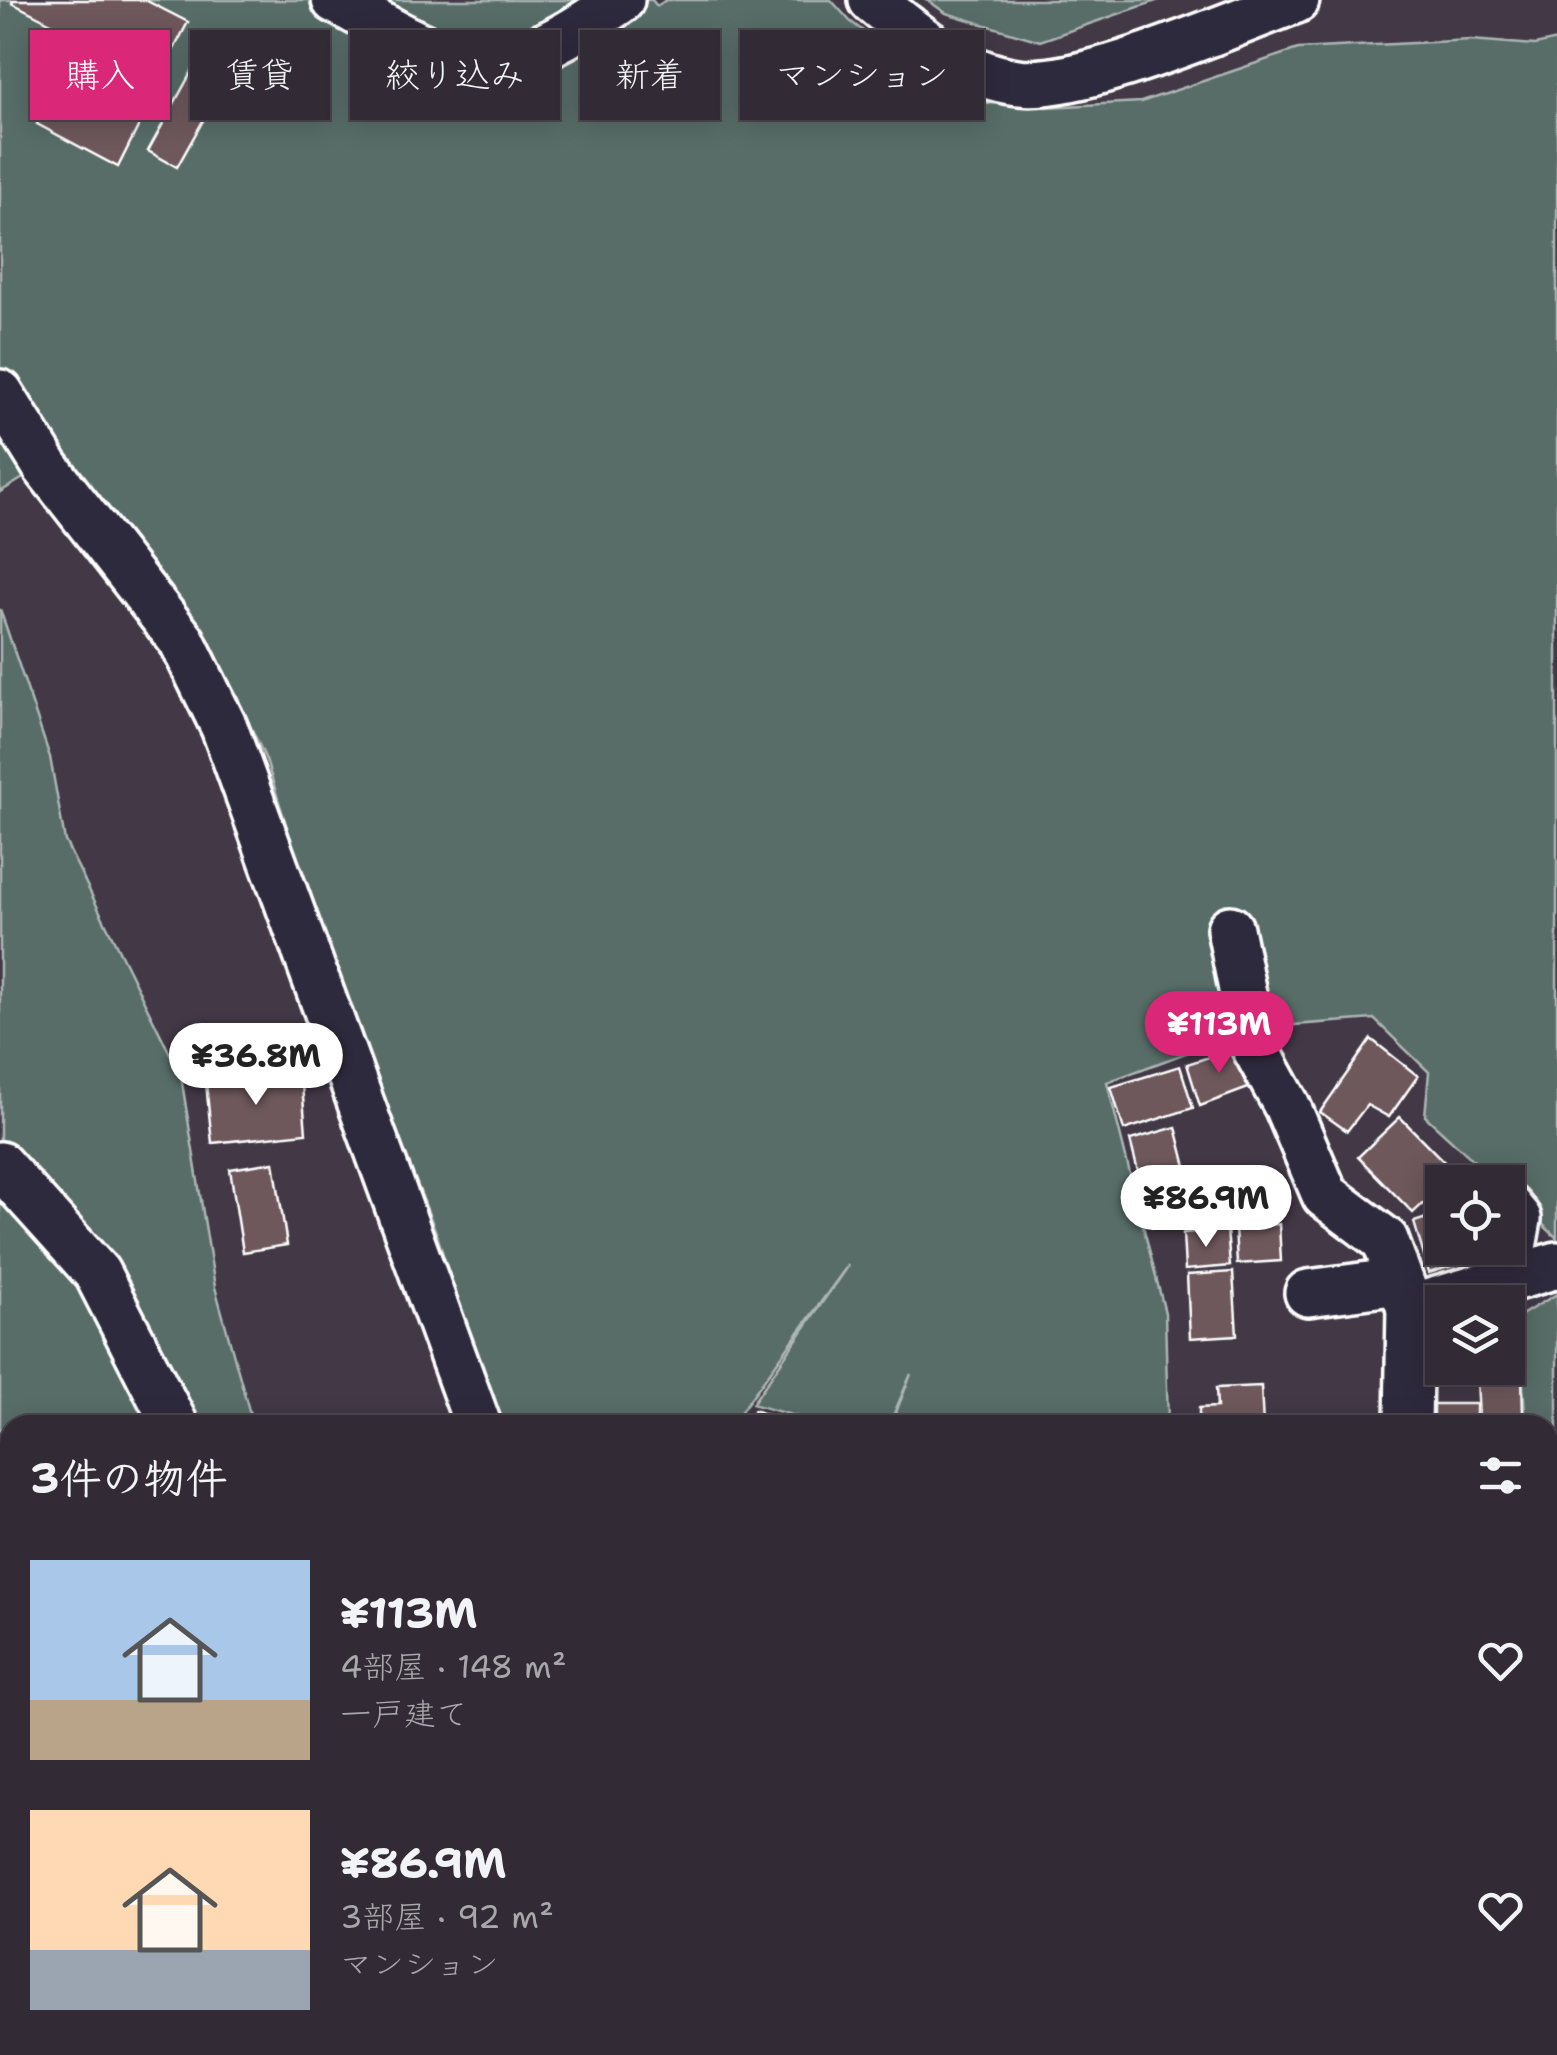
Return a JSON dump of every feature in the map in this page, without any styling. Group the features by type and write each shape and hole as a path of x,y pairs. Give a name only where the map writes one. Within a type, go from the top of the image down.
{"street":[{"path":"335,0 445,56 473,60 518,58 566,37 621,0"},
{"path":"872,0 936,52 1016,82 1066,81 1296,0"},
{"path":"0,393 46,468 182,641 224,727 467,1415"},
{"path":"1230,929 1254,1044 1287,1106 1326,1195 1385,1240 1405,1295 1408,1415"},
{"path":"0,1165 97,1273 170,1415"},
{"path":"1507,1282 1510,1265"},
{"path":"1308,1293 1405,1295 1507,1282 1557,1266"}],"green space":[{"path":"0,0 652,0 657,6 666,0 831,0 862,30 740,30 740,120 984,120 984,103 1047,107 1141,102 1298,49 1471,40 1535,45 1557,40 1557,1238 1525,1208 1525,1165 1478,1165 1425,1116 1429,1072 1374,1019 1254,1028 1107,1082 1165,1313 1168,1415 895,1415 911,1374 893,1415 791,1415 752,1404 848,1265 738,1415 493,1415 437,1235 322,940 266,760 236,694 197,632 35,471 0,492"},
{"path":"927,0 1159,0 1040,41 946,13"},
{"path":"0,609 50,757 65,841 181,1076 215,1287 250,1415 0,1415"},
{"path":"1557,1294 1557,1415 1525,1415 1525,1313"}],"building":[{"path":"145,0 188,22 170,57 170,30 65,30 12,3"},
{"path":"190,75 190,120 203,120 177,167 148,151 165,120 170,120 170,111"},
{"path":"39,120 142,120 118,167 37,124"},
{"path":"1371,1039 1418,1076 1389,1117 1367,1105 1347,1131 1320,1112"},
{"path":"1237,1048 1251,1087 1200,1106 1187,1064"},
{"path":"1180,1066 1193,1108 1124,1130 1111,1087"},
{"path":"301,1073 306,1133 212,1143 206,1083"},
{"path":"1400,1117 1447,1165 1425,1165 1425,1202 1413,1213 1358,1157"},
{"path":"1176,1127 1198,1214 1152,1227 1130,1140"},
{"path":"274,1162 287,1245 243,1252 230,1169"},
{"path":"1425,1218 1425,1259 1414,1222"},
{"path":"1279,1224 1281,1261 1237,1264 1235,1227"},
{"path":"1227,1229 1230,1266 1185,1270 1183,1233"},
{"path":"1427,1265 1456,1265 1429,1273"},
{"path":"1233,1272 1237,1335 1190,1338 1187,1275"},
{"path":"1477,1385 1522,1385 1523,1415 1479,1415"},
{"path":"1261,1386 1262,1415 1199,1415 1199,1408 1217,1407 1216,1388"},
{"path":"1428,1404 1476,1404 1476,1415 1428,1415"}]}
